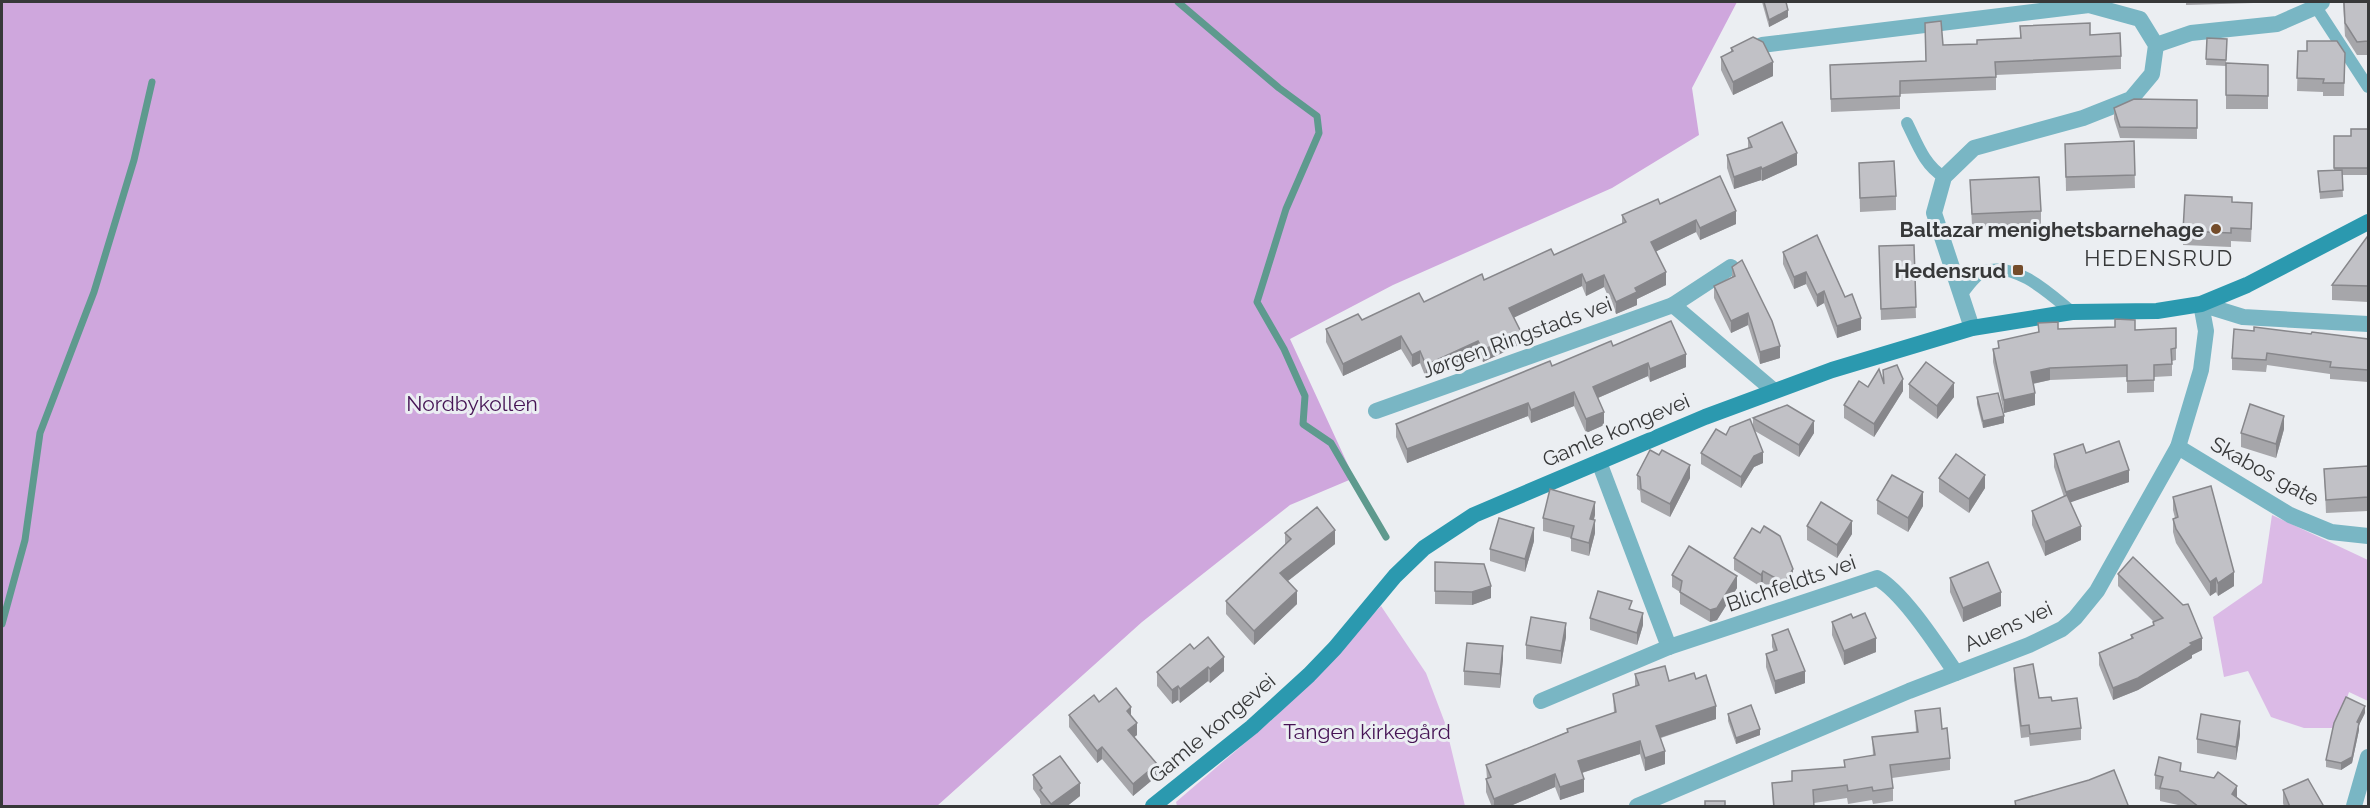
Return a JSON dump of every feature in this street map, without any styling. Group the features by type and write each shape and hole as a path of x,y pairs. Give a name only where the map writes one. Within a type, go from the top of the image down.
{"main road":[{"name":"Gamle kongevei","path":"1153,807 1252,727 1309,675 1335,648 1395,576 1424,548 1474,515 1773,390 1832,370 1972,328 2072,312 2157,311 2201,304 2247,285 2368,222"}],"street":[{"path":"2156,45 2191,33 2277,24 2319,4"},
{"path":"1762,45 2089,5 2140,19 2156,45 2152,74 2131,99 2083,118 1974,148 1944,177 1934,213 1972,328"},
{"name":"Jørgen Ringstads vei","path":"1376,411 1673,305 1731,267"},
{"name":"Gamle kongevei","path":"2201,304 2243,317 2368,324"},
{"name":"Auens vei","path":"1637,807 1909,691 2049,637 2075,618 2097,591 2178,447 2201,370 2206,331 2201,304"},
{"path":"1673,305 1773,390"},
{"name":"Skabos gate","path":"2178,447 2290,515 2331,532 2368,536"},
{"path":"1599,462 1669,647"},
{"name":"Blichfeldts vei","path":"1541,701 1669,647 1877,578 1886,583 1923,626 1956,673"},
{"path":"2354,807 2368,757"}],"lane":[{"path":"2319,4 2368,87"},
{"path":"1907,123 1926,161 1935,172 1944,177"},
{"path":"1962,294 1984,271 2003,270 2040,285 2072,312"}],"green space":[{"name":"Nordbykollen","path":"2,2 1737,2 1692,88 1699,135 1612,188 1393,285 1290,339 1354,478 1290,505 1142,622 937,806 2,806"},
{"path":"2272,515 2368,560 2368,701 2349,692 2337,728 2304,728 2271,717 2248,671 2224,677 2213,617 2262,583"},
{"name":"Tangen kirkegård","path":"1381,606 1426,673 1445,723 1465,806 1177,806 1176,802 1274,718"}],"building":[{"path":"1764,2 1786,2 1788,10 1769,20"},
{"path":"2344,2 2368,2 2368,41 2357,42 2345,23"},
{"path":"1941,21 1943,45 1977,44 1977,40 2021,38 2020,26 2090,23 2090,35 2120,33 2121,56 1995,62 1996,77 1900,81 1900,96 1831,99 1830,65 1926,61 1925,23"},
{"path":"1753,37 1763,42 1773,62 1733,82 1721,57 1733,51 1731,48"},
{"path":"2207,38 2227,39 2226,60 2206,59"},
{"path":"2307,41 2337,41 2345,53 2344,83 2323,83 2324,79 2297,78 2298,51 2307,51"},
{"path":"2226,63 2268,65 2268,96 2226,95"},
{"path":"2134,99 2197,100 2197,128 2120,127 2114,108"},
{"path":"1782,122 1797,153 1762,169 1761,167 1734,177 1727,155 1752,147 1748,138"},
{"path":"2351,129 2368,129 2368,168 2334,168 2334,136 2351,136"},
{"path":"2134,141 2135,175 2066,177 2065,144"},
{"path":"1894,161 1896,196 1860,198 1859,163"},
{"path":"2342,170 2343,190 2320,192 2318,171"},
{"path":"1720,176 1736,211 1700,228 1696,220 1651,242 1666,272 1635,288 1637,292 1616,302 1604,275 1586,283 1582,274 1509,308 1521,332 1483,350 1478,341 1426,365 1420,351 1412,355 1401,336 1343,364 1326,329 1358,314 1362,320 1419,293 1424,302 1482,274 1484,280 1551,249 1554,255 1626,222 1622,215 1658,199 1660,204"},
{"path":"2039,177 2041,211 1972,214 1970,180"},
{"path":"2185,195 2232,197 2232,202 2252,203 2251,229 2231,228 2231,233 2183,231"},
{"path":"1817,235 1845,297 1852,294 1861,318 1837,326 1824,291 1817,295 1806,272 1794,277 1783,252"},
{"path":"2367,237 2368,286 2332,285"},
{"path":"1914,245 1916,307 1881,309 1879,246"},
{"path":"1742,260 1772,321 1780,346 1760,352 1748,313 1731,321 1714,286 1735,276 1732,267"},
{"path":"2115,319 2135,320 2135,330 2176,328 2176,348 2171,349 2172,364 2154,365 2154,380 2127,381 2127,365 2050,368 2031,372 2035,393 2004,400 1993,349 1999,348 1998,341 2039,332 2038,323 2058,322 2058,329 2115,327"},
{"path":"1671,321 1686,354 1650,369 1648,363 1593,387 1604,412 1586,419 1574,392 1531,410 1528,403 1407,449 1396,424 1550,361 1552,366 1611,341 1613,346"},
{"path":"2254,327 2368,339 2368,370 2330,367 2331,362 2267,353 2266,360 2232,358 2234,329 2254,331"},
{"path":"1926,362 1954,383 1937,406 1909,384"},
{"path":"1897,365 1903,379 1874,424 1844,405 1859,381 1868,387 1879,369 1884,384 1883,370"},
{"path":"1998,393 2004,416 1983,421 1977,397"},
{"path":"2250,404 2284,416 2276,444 2241,433"},
{"path":"1787,405 1814,421 1799,445 1753,418"},
{"path":"1750,419 1763,452 1754,456 1741,477 1701,453 1716,429 1726,435 1730,427"},
{"path":"2119,441 2129,470 2066,492 2054,454 2083,444 2086,453"},
{"path":"1650,450 1659,455 1662,450 1690,465 1670,504 1641,489 1640,477 1637,475"},
{"path":"1956,454 1985,475 1969,499 1939,478"},
{"path":"2368,466 2368,497 2326,500 2324,469"},
{"path":"1892,475 1923,492 1908,518 1877,500"},
{"path":"2211,486 2234,572 2218,583 2216,578 2210,582 2176,529 2173,519 2178,517 2173,497"},
{"path":"1550,489 1595,502 1590,519 1595,520 1589,543 1571,538 1574,526 1543,518"},
{"path":"2067,495 2081,526 2045,542 2032,511"},
{"path":"1821,502 1852,521 1837,545 1807,526"},
{"path":"1317,507 1335,530 1280,573 1297,591 1254,631 1226,601 1291,539 1285,533"},
{"path":"1499,518 1534,528 1525,559 1490,549"},
{"path":"1764,526 1780,536 1793,569 1784,583 1763,571 1761,575 1734,558 1752,528 1760,533"},
{"path":"1689,546 1737,576 1717,608 1710,610 1680,592 1682,581 1672,575"},
{"path":"2133,557 2183,605 2188,604 2202,638 2190,643 2192,645 2138,678 2113,688 2099,653 2133,638 2131,635 2154,625 2153,622 2163,618 2118,574"},
{"path":"1435,562 1484,564 1491,586 1472,592 1435,591"},
{"path":"1988,562 2001,592 1963,608 1950,578"},
{"path":"1598,591 1632,601 1629,609 1643,613 1637,633 1590,618"},
{"path":"1865,613 1876,638 1844,651 1832,622 1851,614 1853,618"},
{"path":"1531,617 1566,623 1561,651 1526,645"},
{"path":"1788,629 1805,671 1775,681 1766,654 1777,650 1772,635"},
{"path":"1208,637 1224,657 1180,689 1178,686 1172,690 1157,672 1190,644 1194,649"},
{"path":"1467,643 1503,646 1500,674 1464,671"},
{"path":"2033,664 2039,698 2051,697 2052,701 2077,698 2081,728 2030,734 2029,725 2021,726 2014,668"},
{"path":"1665,666 1669,681 1694,673 1696,679 1706,675 1716,706 1656,726 1665,751 1645,758 1640,741 1578,761 1584,779 1560,787 1555,774 1494,799 1486,779 1491,777 1486,765 1568,732 1567,729 1616,712 1613,694 1639,685 1635,674"},
{"path":"1116,688 1131,707 1127,711 1137,723 1128,730 1157,764 1133,784 1102,747 1097,751 1069,715 1094,695 1099,702"},
{"path":"2346,697 2365,706 2357,722 2359,723 2352,757 2341,763 2326,760 2334,723"},
{"path":"1751,705 1760,729 1736,738 1728,714"},
{"path":"1940,708 1942,729 1947,728 1950,758 1890,765 1893,788 1873,791 1872,787 1848,791 1847,785 1813,790 1814,807 1774,807 1772,783 1792,781 1792,771 1845,767 1844,760 1875,755 1872,737 1918,732 1915,711"},
{"path":"2201,714 2240,721 2236,747 2197,739"},
{"path":"1060,756 1080,783 1051,804 1040,790 1042,788 1033,775"},
{"path":"2159,757 2181,763 2180,771 2214,778 2218,772 2237,786 2232,794 2248,806 2199,807 2178,791 2160,788 2163,777 2155,775"},
{"path":"2114,770 2128,805 2126,807 2016,807 2015,801 2089,780"},
{"path":"2308,779 2323,805 2320,807 2290,807 2283,790"},
{"path":"1705,801 1725,801 1725,807 1705,807"}],"waterway":[{"path":"1178,2 1279,88 1317,116 1319,133 1286,209 1257,302 1284,349 1305,396 1303,424 1331,443 1386,537"},
{"path":"2,624 25,540 40,433 94,292 134,160 152,82"}],"place":[{"name":"Baltazar menighetsbarnehage","path":"2216,229"},
{"name":"Hedensrud","path":"2018,270"}],"district":[{"name":"HEDENSRUD","path":"2159,258"}]}
